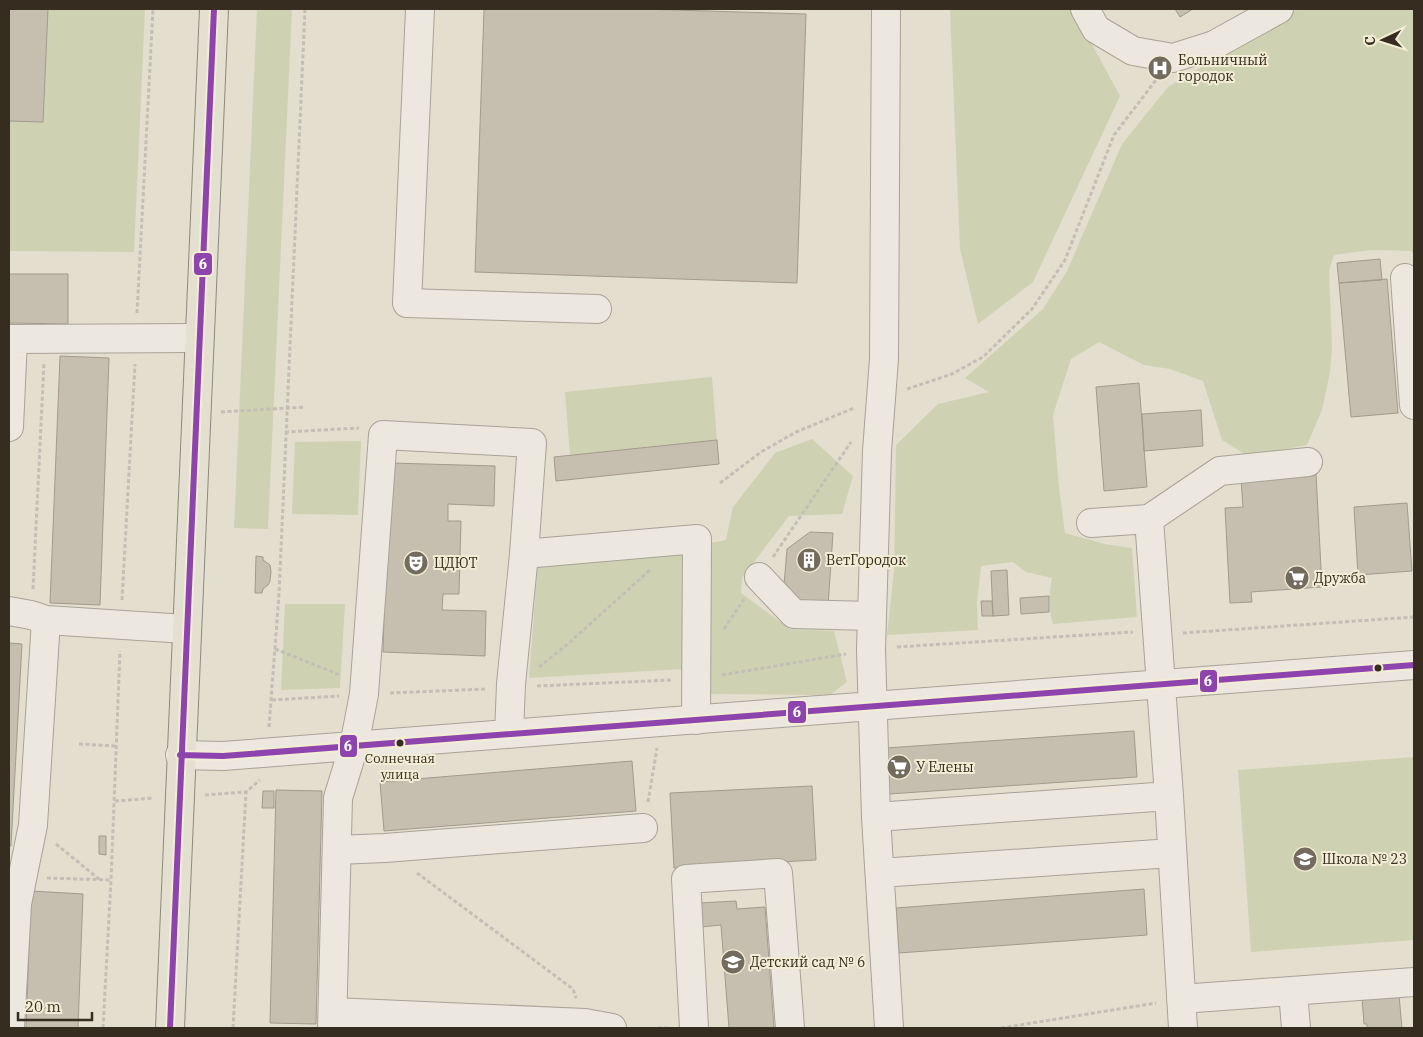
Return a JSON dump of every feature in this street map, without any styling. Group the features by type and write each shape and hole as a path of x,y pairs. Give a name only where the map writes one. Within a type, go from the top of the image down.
{"main road":[{"path":"170,1028 180,755 214,9"}],"street":[{"path":"420,9 407,303 597,308"},
{"path":"886,9 884,359 871,616 871,707 889,1028"},
{"path":"1085,9 1096,29 1133,51 1173,58 1214,45 1267,12"},
{"path":"1405,278 1414,405"},
{"path":"9,427 11,339 199,338"},
{"path":"509,734 532,443 383,435 364,694 354,746 338,798 333,1020 585,1023 612,1028"},
{"path":"1091,523 1149,519 1220,471 1308,462"},
{"path":"1149,519 1183,1028"},
{"path":"524,554 697,539 696,720"},
{"path":"759,577 794,614 871,616"},
{"path":"10,1028 13,904 23,877 33,825 29,615 186,629"},
{"path":"180,755 223,756 266,753 1414,665"},
{"path":"876,817 1169,796"},
{"path":"337,850 643,828"},
{"path":"880,873 1172,853"},
{"path":"694,1028 686,879 778,873 790,1028"},
{"path":"1182,999 1414,982"},
{"path":"1293,991 1296,1028"}],"path":[{"path":"103,1028 112,880 121,624 153,9"},
{"path":"233,1028 246,792 262,778 272,700 305,9"},
{"path":"720,483 761,452 796,432 881,397 952,374 983,357 1032,309 1065,260 1114,135 1173,58"},
{"path":"29,615 46,339"},
{"path":"195,414 305,407"},
{"path":"285,432 364,428"},
{"path":"721,633 853,438"},
{"path":"512,680 537,669 570,642 654,566"},
{"path":"1158,634 1414,617"},
{"path":"275,649 342,676"},
{"path":"79,744 116,746"},
{"path":"643,828 657,748"},
{"path":"33,825 100,880"},
{"path":"416,872 573,989 585,1023"},
{"path":"23,877 112,880"},
{"path":"1001,1028 1182,999"}],"green space":[{"path":"9,9 145,9 134,252 9,251"},
{"path":"257,9 292,9 268,529 234,528"},
{"path":"950,9 1073,9 1120,96 1033,282 978,324 960,249"},
{"path":"1298,9 1414,9 1414,255 1411,251 1371,250 1334,255 1329,270 1332,347 1330,372 1322,410 1307,445 1248,456 1222,440 1203,381 1170,369 1144,365 1099,342 1071,359 1053,415 1065,533 1105,544 1132,548 1137,617 1053,624 1050,612 1052,578 1026,572 1013,562 981,566 977,603 978,630 887,635 894,571 896,445 938,404 989,392 965,378 1043,309 1067,271 1122,144 1168,87"},
{"path":"712,377 717,440 570,455 565,392"},
{"path":"812,439 853,476 842,514 789,516 742,578 741,593 790,629 834,631 847,682 830,695 708,694 705,544 726,540 733,507 775,453"},
{"path":"361,441 358,515 292,514 295,442"},
{"path":"686,548 683,669 529,678 538,559"},
{"path":"285,604 345,604 340,688 281,690"},
{"path":"1414,757 1414,940 1251,952 1238,770"}],"building":[{"path":"9,9 48,9 43,122 9,121"},
{"path":"484,9 640,9 806,14 797,283 475,272"},
{"path":"1175,9 1193,9 1180,17"},
{"path":"1380,259 1382,280 1339,283 1337,263"},
{"path":"9,274 68,274 68,324 9,323"},
{"path":"1387,279 1398,413 1351,417 1339,283"},
{"path":"60,356 109,358 100,605 50,603"},
{"path":"1139,383 1147,487 1104,491 1096,387"},
{"path":"1201,410 1203,446 1144,451 1142,414"},
{"path":"717,440 719,464 556,481 554,457"},
{"path":"392,463 495,466 494,506 448,504 448,521 461,521 459,594 443,594 442,610 486,611 485,656 383,652 385,580 381,533 390,534"},
{"path":"1316,474 1322,587 1251,592 1252,602 1230,603 1225,508 1243,507 1241,479"},
{"path":"1407,503 1412,571 1358,575 1354,507"},
{"name":"ВетГородок","path":"810,532 833,533 828,606 802,604 784,585 787,549"},
{"path":"256,556 263,557 263,560 270,565 271,571 270,581 262,593 255,593"},
{"path":"1007,570 1009,615 993,616 991,571"},
{"path":"1049,596 1049,612 1021,614 1020,598"},
{"path":"981,601 992,601 993,616 982,616"},
{"path":"9,643 22,644 11,846 9,846"},
{"path":"1134,731 1137,777 889,794 886,748"},
{"path":"632,761 636,811 384,831 380,782"},
{"path":"812,786 816,860 674,868 670,793"},
{"path":"276,790 322,791 316,1024 270,1023"},
{"path":"263,791 274,791 274,808 262,808"},
{"path":"99,836 106,836 106,855 99,854"},
{"path":"1144,889 1147,935 899,953 896,908"},
{"path":"31,891 83,894 78,1028 26,1028"},
{"path":"736,901 737,909 765,907 774,1028 729,1028 721,925 701,927 700,903"},
{"path":"1399,995 1402,1028 1367,1028 1367,1024 1364,1024 1362,998"}],"transit line":[{"name":"6","path":"170,1028 214,9"},
{"name":"6","path":"180,755 223,756 1414,665"}],"place":[{"name":"Больничный городок","path":"1160,68"},
{"name":"ВетГородок","path":"809,560"},
{"name":"ЦДЮТ","path":"416,563"},
{"name":"Дружба","path":"1297,578"},
{"name":"Солнечная улица","path":"400,743"},
{"name":"У Елены","path":"899,767"},
{"name":"Школа № 23","path":"1305,859"},
{"name":"Детский сад № 6","path":"733,962"}]}
